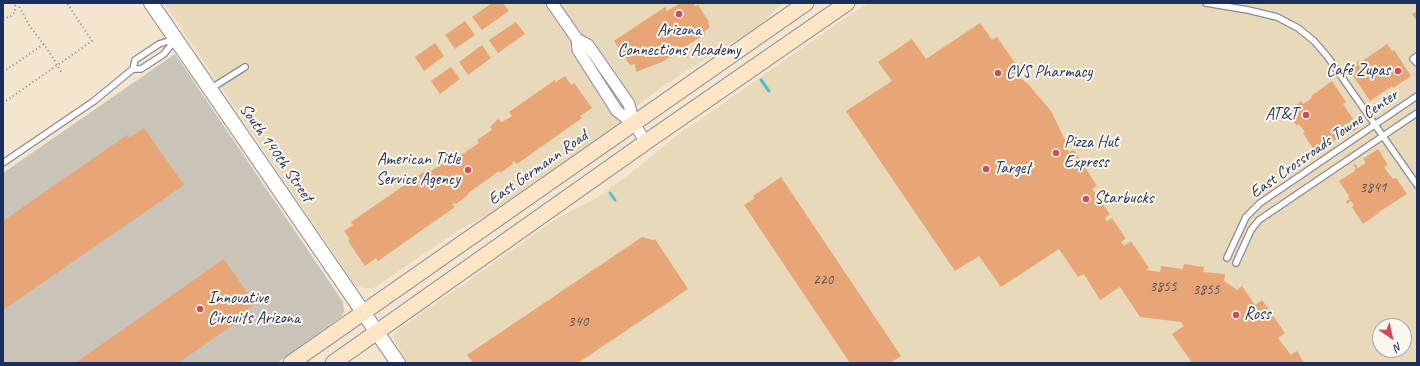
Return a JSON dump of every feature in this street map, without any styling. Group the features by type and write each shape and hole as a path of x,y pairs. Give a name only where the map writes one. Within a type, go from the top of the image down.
{"main road":[{"name":"East Germann Road","path":"333,363 371,322 634,124 806,3"},
{"name":"East Germann Road","path":"291,363 371,322 646,142 847,3"}],"street":[{"name":"South 140th Street","path":"151,3 398,363"},
{"path":"552,3 577,39 578,50 617,111 634,124 646,142"}],"lane":[{"path":"1206,3 1242,9 1277,18 1298,28 1314,41 1327,56 1376,124 1417,185"},
{"path":"3,163 94,101 133,69 135,60 159,44 176,39"},
{"path":"133,69 141,69 164,54 176,39"},
{"path":"210,90 244,67"},
{"name":"East Crossroads Towne Center","path":"1227,258 1246,217 1260,203 1417,96"},
{"name":"East Crossroads Towne Center","path":"1236,263 1251,230 1259,220 1417,113"}],"path":[{"path":"15,3 15,12"},
{"path":"19,3 29,24 44,44 62,73"},
{"path":"3,103 92,41 67,3"},
{"path":"3,19 11,16 15,12 22,11"},
{"path":"3,72 44,44"}],"shaded area":[{"path":"164,3 783,3 755,29 680,75 644,100 611,129 489,214 459,230 374,288 366,289 355,285"},
{"path":"870,3 1417,3 1417,363 408,363 394,340 394,335 399,329 559,217 597,198 636,169 672,139 858,9"},
{"path":"175,54 343,302 344,311 342,316 277,363 3,363 3,173"}],"building":[{"path":"492,3 503,3 509,11 482,30 472,17"},
{"path":"680,3 693,3 695,6 698,5 709,22 710,27 704,32 704,35 676,52 677,53 662,62 636,72 635,64 630,65 614,41 665,7 667,11"},
{"path":"1417,11 1417,21 1412,14"},
{"path":"465,21 475,35 455,49 445,35"},
{"path":"516,22 525,34 498,53 489,40"},
{"name":"Target","path":"980,23 992,40 997,37 1022,73 1018,76 1028,84 1051,111 1069,148 1067,149 1069,152 1074,150 1097,186 1092,189 1110,214 1105,218 1107,221 1112,218 1126,239 1121,242 1124,246 1131,241 1149,268 1145,270 1160,272 1161,266 1183,269 1184,264 1204,267 1203,272 1225,274 1224,281 1237,290 1242,286 1255,305 1262,300 1285,333 1278,338 1291,355 1297,351 1304,363 1192,363 1172,334 1184,326 1181,322 1140,317 1120,287 1100,300 1084,274 1078,277 1059,249 1001,287 979,256 955,271 846,111 892,81 878,62 912,39 926,59"},
{"path":"435,43 444,56 424,71 415,57"},
{"path":"1387,44 1392,51 1394,50 1411,76 1393,88 1392,86 1370,101 1348,68 1360,60 1361,62"},
{"path":"482,45 491,58 468,75 459,62"},
{"path":"451,67 460,79 440,94 431,81"},
{"name":"American Title Service Agency","path":"565,76 571,85 574,83 592,108 580,116 582,118 517,164 514,161 512,162 513,164 500,173 499,171 467,194 468,195 456,204 452,204 455,207 378,261 376,258 365,266 348,241 350,239 344,231 353,225 351,222 409,182 411,186 421,180 418,175 430,169 430,172 444,162 446,165 479,143 477,140 492,130 490,127 498,119 502,122 512,116 509,112 555,80 556,82"},
{"path":"1332,81 1346,102 1343,104 1358,128 1350,133 1348,131 1316,153 1303,133 1305,132 1299,124 1297,126 1287,112 1301,101 1303,104 1312,98 1311,96"},
{"path":"144,128 184,185 3,310 3,221 127,135 129,138"},
{"path":"1378,149 1388,165 1384,167 1393,179 1396,178 1407,194 1363,224 1352,207 1354,205 1351,201 1347,204 1346,201 1350,199 1348,197 1349,196 1339,181 1355,171 1354,170 1356,168 1353,165 1355,164 1358,168 1366,163 1363,159"},
{"path":"781,177 901,356 890,363 850,363 744,205 755,198 753,196"},
{"path":"642,237 653,240 655,239 688,289 578,363 473,363 467,355"},
{"name":"Innovative Circuits Arizona","path":"224,259 255,304 240,314 243,318 178,363 75,363"}],"waterway":[{"path":"761,80 769,91"},
{"path":"610,193 615,200"}],"place":[{"name":"Arizona Connections Academy","path":"679,14"},
{"name":"Café Zupas","path":"1398,71"},
{"name":"CVS Pharmacy","path":"998,73"},
{"name":"AT&T","path":"1306,115"},
{"name":"Pizza Hut Express","path":"1056,153"},
{"name":"Target","path":"986,169"},
{"name":"American Title Service Agency","path":"468,170"},
{"name":"Starbucks","path":"1086,199"},
{"name":"Innovative Circuits Arizona","path":"200,309"},
{"name":"Ross","path":"1236,315"}]}
